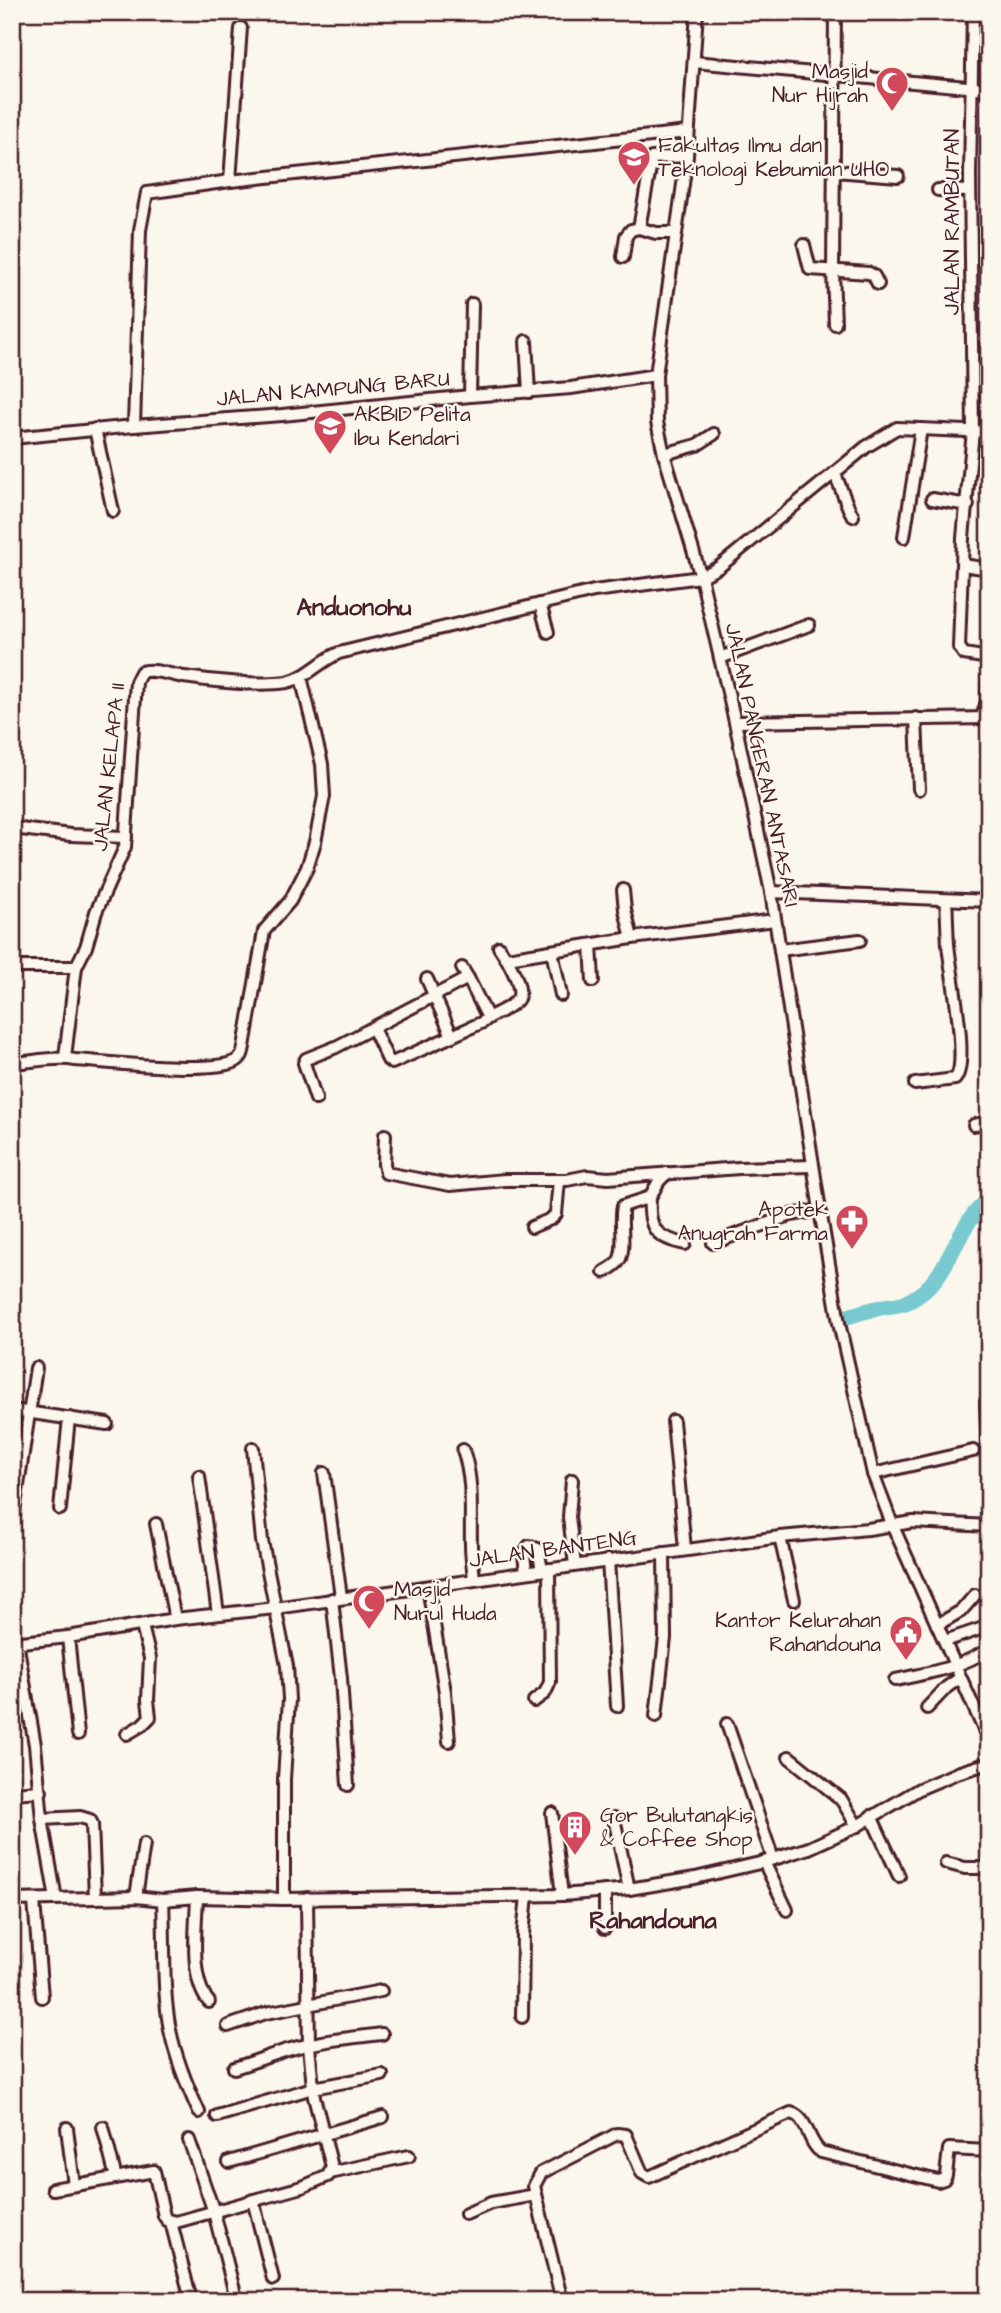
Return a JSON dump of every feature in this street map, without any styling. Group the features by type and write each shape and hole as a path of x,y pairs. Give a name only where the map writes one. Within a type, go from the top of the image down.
{"street":[{"name":"JALAN PANGERAN ANTASARI","path":"697,12 687,156 656,375 656,416 664,454 701,577 771,891 839,1323 873,1474 891,1524 960,1678 984,1718 989,1741"},
{"path":"835,12 835,324"},
{"name":"JALAN RAMBUTAN","path":"973,12 970,191 973,431 963,538 960,651 989,658"},
{"path":"230,181 241,28"},
{"path":"695,62 989,89"},
{"path":"134,426 140,230 145,195 150,192 688,132"},
{"path":"639,228 652,158 687,156"},
{"path":"835,171 898,176"},
{"path":"937,190 970,191"},
{"path":"623,257 626,236 631,230 639,228 656,233 676,233"},
{"path":"804,245 810,269 869,273 878,284"},
{"path":"470,396 472,304"},
{"path":"526,341 529,392"},
{"name":"JALAN KAMPUNG BARU","path":"12,438 571,388 656,375"},
{"path":"701,577 719,567 866,447 887,433 897,428 989,432"},
{"path":"95,429 113,511"},
{"path":"904,537 921,429"},
{"path":"664,454 697,444 713,434"},
{"path":"835,474 853,516"},
{"path":"932,499 968,505"},
{"path":"963,565 989,569"},
{"name":"JALAN KELAPA II","path":"65,1057 76,967 86,947 96,912 123,853 136,682 141,671 150,670 187,678 284,682 301,677 319,663 339,653 458,623 594,591 701,577"},
{"path":"540,604 548,632"},
{"path":"720,658 808,625"},
{"path":"735,722 985,718 989,667"},
{"path":"12,1063 65,1057 75,1060 187,1066 220,1065 234,1062 241,1057 264,931 289,901 307,868 323,803 322,764 301,677"},
{"path":"916,718 919,789"},
{"path":"12,828 71,835 126,837"},
{"path":"623,890 632,938"},
{"path":"771,891 989,901"},
{"path":"915,1084 955,1079 960,1070 959,1032 948,945 946,900"},
{"path":"507,958 632,938 775,920"},
{"path":"780,950 860,940"},
{"path":"591,945 593,981"},
{"path":"373,1028 392,1063 488,1018 519,998 519,987 507,958 499,947"},
{"path":"552,951 561,995"},
{"path":"12,967 76,967"},
{"path":"316,1099 304,1061 435,996 465,973 488,1018"},
{"path":"427,979 452,1036"},
{"path":"974,1125 989,1122"},
{"path":"385,1135 384,1164 388,1174 450,1185 505,1180 559,1180 587,1176 608,1178 813,1166"},
{"path":"667,1173 659,1181 650,1198 649,1212 656,1233 685,1244"},
{"path":"532,1227 556,1214 559,1180"},
{"path":"604,1272 620,1258 623,1206 650,1198"},
{"path":"713,1243 791,1214 820,1210"},
{"path":"13,1518 36,1368"},
{"path":"989,1403 986,1402 989,1479"},
{"path":"12,1410 107,1424"},
{"path":"60,1509 69,1418"},
{"path":"673,1421 685,1549"},
{"path":"253,1448 262,1541 287,1667 289,1699 284,1779 284,1899"},
{"path":"463,1450 472,1494 471,1545 474,1579"},
{"path":"873,1474 973,1451"},
{"path":"324,1473 336,1598 348,1784"},
{"path":"199,1476 218,1614"},
{"path":"572,1480 569,1517 575,1566"},
{"name":"JALAN BANTENG","path":"15,1642 68,1637 175,1619 275,1608 780,1537 913,1522 989,1527"},
{"path":"156,1524 175,1619"},
{"path":"780,1537 794,1600"},
{"path":"526,1572 524,1555 529,1546 538,1549 545,1569 550,1682 545,1693 534,1701"},
{"path":"656,1716 665,1637 664,1553"},
{"path":"608,1560 617,1706"},
{"path":"428,1587 445,1692 449,1741"},
{"path":"937,1625 961,1611 975,1595"},
{"path":"127,1734 142,1726 150,1717 150,1658 142,1626"},
{"path":"945,1641 989,1626"},
{"path":"68,1637 78,1734"},
{"path":"15,1642 41,1791 42,1819 55,1899"},
{"path":"895,1680 956,1666 989,1649"},
{"path":"928,1708 947,1687 960,1678"},
{"path":"727,1724 768,1861 787,1910"},
{"path":"789,1756 841,1799 857,1826"},
{"path":"12,1900 136,1896 163,1900 197,1897 284,1899 527,1896 629,1889 695,1878 768,1861 809,1848 857,1826 919,1789 989,1763"},
{"path":"12,1793 41,1791"},
{"path":"552,1813 562,1895"},
{"path":"871,1816 899,1876"},
{"path":"42,1819 80,1817 90,1820 95,1898"},
{"path":"614,1818 629,1889"},
{"path":"136,1896 144,1844"},
{"path":"946,1863 965,1868 989,1868"},
{"path":"605,1928 606,1891"},
{"path":"522,2017 523,1934 527,1896"},
{"path":"197,1897 197,1974 201,1990 209,2003"},
{"path":"171,2222 325,2179 330,2173 332,2167 313,2088 309,2046 307,1898"},
{"path":"163,1900 167,2012 183,2076 199,2112"},
{"path":"34,1901 42,1997"},
{"path":"228,2026 265,2013 308,2003 381,1991"},
{"path":"234,2068 309,2046 382,2034"},
{"path":"217,2116 313,2088 382,2075"},
{"path":"562,2301 534,2186 541,2173 617,2134 626,2135 642,2173 649,2177 791,2113 796,2113 801,2118 814,2147 821,2152 938,2181 942,2181 946,2175 949,2149 989,2151"},
{"path":"229,2162 383,2117"},
{"path":"103,2127 116,2178"},
{"path":"67,2128 74,2185"},
{"path":"189,2140 214,2211 236,2298"},
{"path":"330,2173 409,2156"},
{"path":"53,2189 154,2171 164,2216 171,2222 189,2292"},
{"path":"466,2214 491,2203 536,2195"},
{"path":"253,2200 273,2279"}],"waterway":[{"path":"841,1319 906,1302 923,1292 944,1267 967,1224 989,1200"}],"place":[{"name":"Masjid Nur Hijrah","path":"892,113"},
{"name":"Fakultas Ilmu dan Teknologi Kebumian UHO","path":"634,187"},
{"name":"AKBID Pelita Ibu Kendari","path":"330,456"},
{"name":"Apotek Anugrah Farma","path":"852,1251"},
{"name":"Masjid Nurul Huda","path":"369,1631"},
{"name":"Kantor Kelurahan Rahandouna","path":"906,1662"},
{"name":"Gor Bulutangkis & Coffee Shop","path":"575,1857"}],"district":[{"name":"Anduonohu","path":"354,608"},
{"name":"Rahandouna","path":"653,1921"}]}
